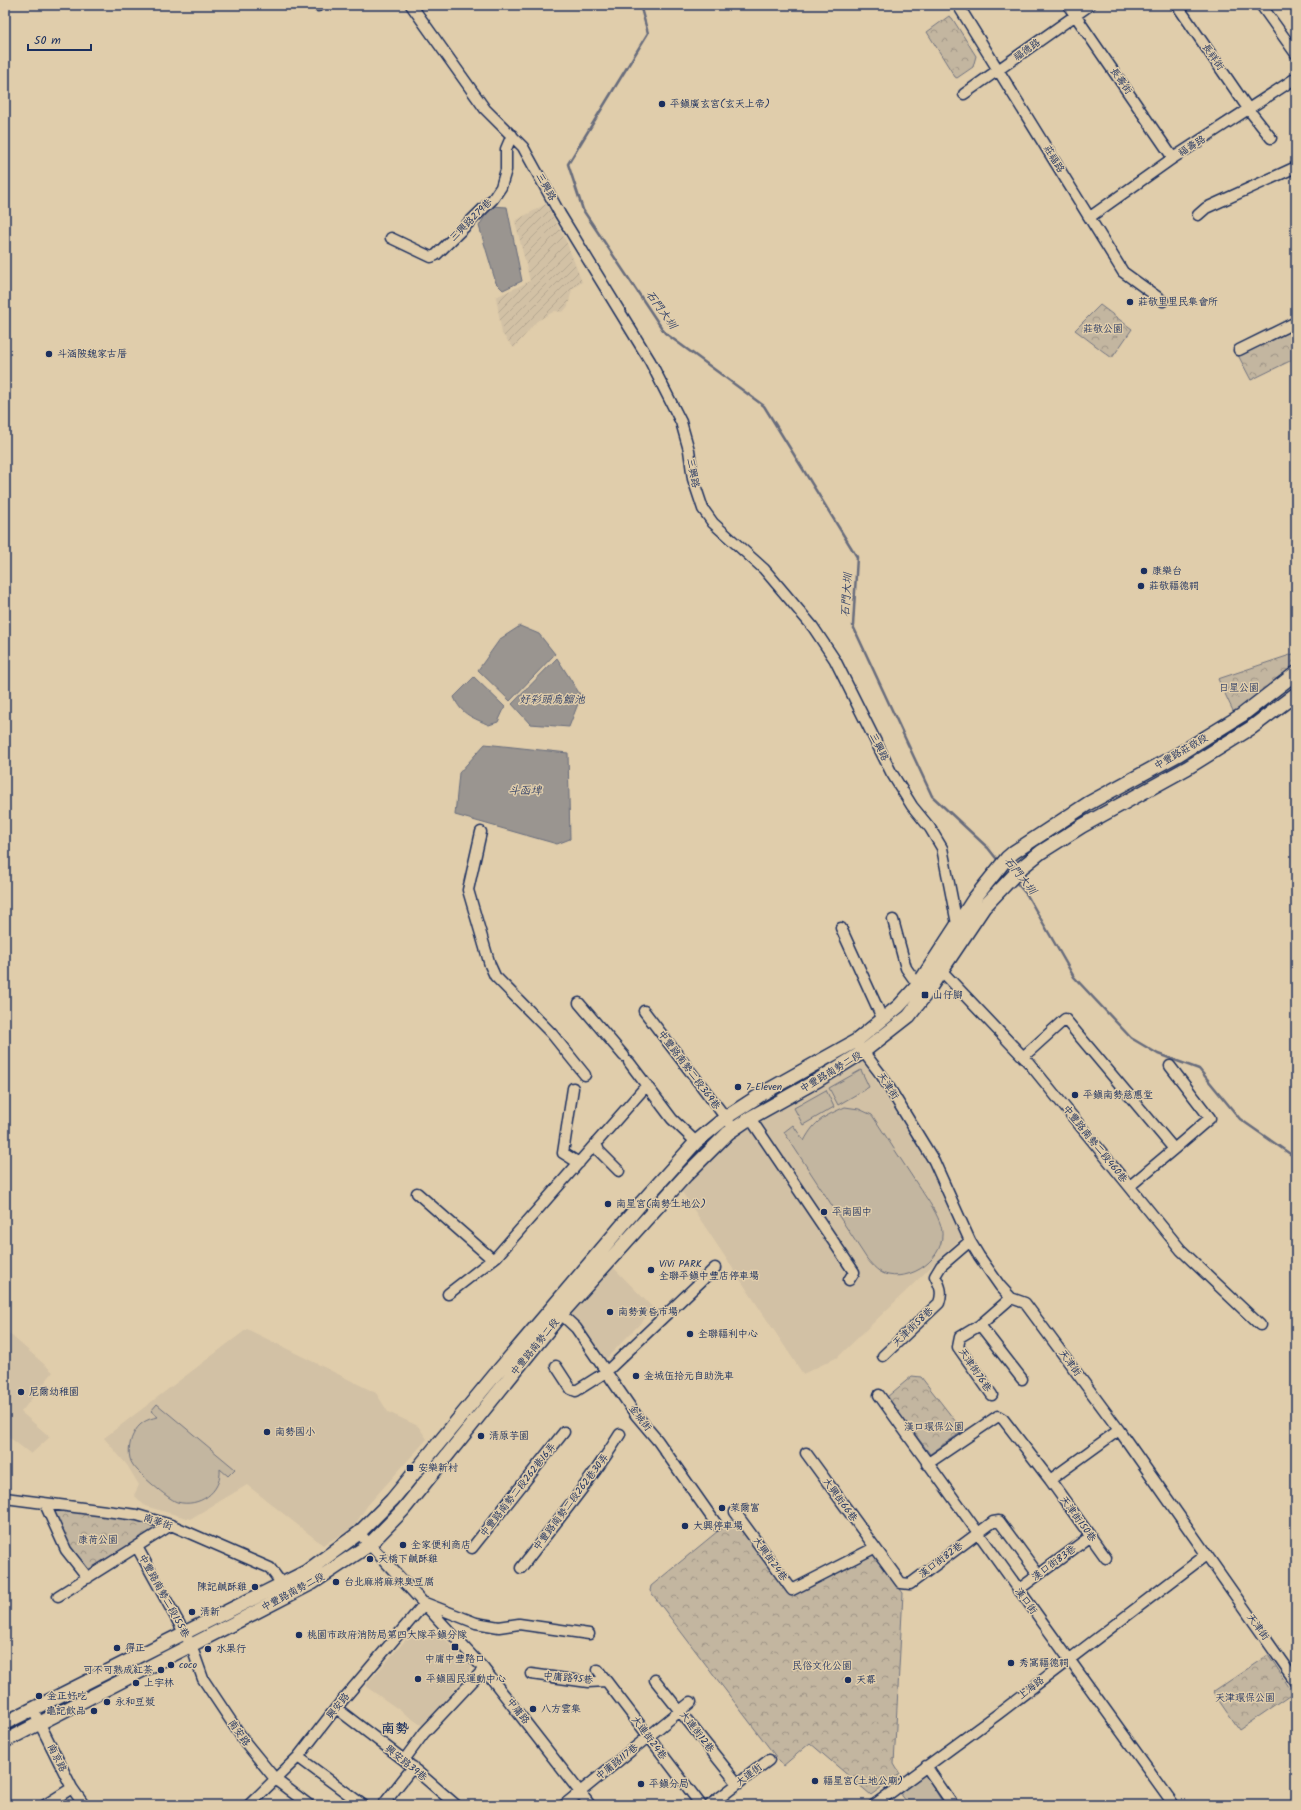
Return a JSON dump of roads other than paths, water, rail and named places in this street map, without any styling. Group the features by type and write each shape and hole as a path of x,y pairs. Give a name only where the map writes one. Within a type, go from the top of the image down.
{"main road":[{"name":"中豐路莊敬段","path":"1007,858 1089,802 1179,754 1242,715 1296,673"},
{"name":"中豐路莊敬段","path":"1021,868 1041,852 1082,826 1193,764 1251,728 1296,694"},
{"name":"中豐路南勢二段","path":"5,1741 40,1724 282,1584 306,1572 359,1533 392,1500 499,1370 642,1202 696,1142 726,1118 765,1092 856,1041 899,1006 918,985 974,899 1007,858"},
{"name":"中豐路南勢二段","path":"5,1723 312,1584 369,1546 403,1510 561,1314 686,1175 734,1129 750,1118 818,1080 863,1052 909,1016 943,970 984,908 1021,868"}],"street":[{"name":"三興路","path":"411,5 485,109 523,147 560,214 667,392 681,422 693,479 703,509 713,524 764,568 813,627 835,660 891,772 912,806 930,828 942,848 962,942"},
{"name":"莊福路","path":"958,5 999,69 1123,272 1163,301"},
{"name":"長壽街","path":"1068,5 1173,158"},
{"name":"福德路","path":"964,94 1090,5"},
{"name":"長祥街","path":"1178,5 1249,110 1271,138"},
{"path":"1261,5 1296,54"},
{"name":"福壽路","path":"1090,217 1173,158 1296,78"},
{"name":"三興路279巷","path":"391,238 432,257 436,255 493,199 501,187 506,170 506,149 512,135"},
{"path":"1198,215 1206,208 1293,168"},
{"path":"1239,350 1296,322"},
{"path":"481,832 468,890 490,965 495,976 552,1034 585,1075"},
{"path":"893,920 906,968 918,985"},
{"path":"841,928 883,1020"},
{"name":"中豐路南勢二段460巷","path":"932,962 943,970 1023,1057 1181,1250 1260,1325"},
{"path":"579,1003 647,1085 672,1119 696,1142"},
{"name":"中豐路南勢二段369巷","path":"644,1011 734,1129"},
{"path":"1023,1057 1066,1019 1174,1149"},
{"name":"天津街","path":"856,1041 882,1076 934,1161 970,1241 1000,1286 1011,1298 1025,1303 1119,1430 1296,1682"},
{"path":"1130,1186 1210,1118 1170,1066"},
{"path":"448,1294 497,1256 647,1085"},
{"path":"573,1088 563,1154 579,1163"},
{"path":"750,1118 854,1272 850,1280"},
{"path":"596,1143 598,1152 620,1171"},
{"path":"417,1193 492,1259"},
{"name":"天津街58巷","path":"883,1356 938,1303 941,1295 941,1288 935,1276 941,1266 970,1241"},
{"path":"556,1366 571,1389 576,1391 606,1372 715,1268"},
{"name":"天津街76巷","path":"992,1395 958,1347 960,1337 980,1325 1011,1298"},
{"name":"金城街","path":"561,1314 576,1328 606,1372 717,1525"},
{"path":"980,1325 1022,1379"},
{"name":"漢口街","path":"878,1396 1068,1660 1123,1732 1174,1805"},
{"name":"天津街150巷","path":"927,1464 998,1416 1003,1419 1050,1480 1106,1558"},
{"path":"1050,1480 1119,1430"},
{"name":"中豐路南勢二段262巷16弄","path":"472,1548 564,1432"},
{"name":"中豐路南勢二段262巷30弄","path":"521,1568 601,1464 620,1434"},
{"name":"大興街66巷","path":"806,1453 874,1548"},
{"name":"南華街","path":"5,1498 137,1515 171,1525 270,1568 282,1584 287,1596"},
{"path":"45,1504 66,1550 88,1578"},
{"name":"大興街24巷","path":"735,1512 792,1590 874,1548"},
{"name":"漢口街82巷","path":"874,1548 901,1583 910,1584 993,1522 999,1521 1038,1574"},
{"path":"58,1596 171,1525"},
{"name":"中庸路","path":"359,1533 369,1546 424,1603 484,1669 590,1805"},
{"name":"漢口街83巷","path":"1018,1590 1091,1536"},
{"name":"中豐路南勢二段155巷","path":"137,1547 187,1640"},
{"name":"上海路","path":"874,1805 998,1714 1206,1555"},
{"name":"中庸路","path":"424,1603 476,1623 499,1627 519,1624 589,1634"},
{"name":"興安路","path":"248,1805 276,1780 298,1757 336,1708 424,1603"},
{"name":"南安路","path":"187,1640 203,1679 244,1742 276,1780 309,1805"},
{"path":"404,1760 424,1733 484,1669"},
{"name":"大連街24巷","path":"598,1670 701,1805"},
{"name":"中庸路95巷","path":"531,1674 588,1682 606,1681"},
{"name":"大連街12巷","path":"655,1680 738,1784"},
{"name":"中庸路117巷","path":"564,1805 691,1702"},
{"name":"興安路39巷","path":"336,1708 413,1767 456,1805"},
{"name":"南京路","path":"33,1710 72,1788 84,1805"},
{"path":"298,1757 363,1805"},
{"name":"大連街","path":"710,1805 769,1760"},
{"path":"926,1766 953,1805"},
{"path":"384,1805 413,1767"},
{"path":"45,1805 72,1788"}],"water":[{"path":"491,206 507,207 522,281 503,290 496,283 479,226"},
{"path":"520,626 539,634 555,654 510,701 478,670 500,639"},
{"name":"好彩頭烏鰡池","path":"557,658 581,696 569,727 530,724 512,704"},
{"path":"474,677 505,707 498,722 489,725 478,720 464,712 457,703 454,697"},
{"name":"斗函埤","path":"485,744 568,753 570,839 557,844 455,815 459,773"}],"waterway":[{"name":"石門大圳","path":"640,5 648,33 568,164 583,210 665,333 764,406 857,557 853,626 932,796 988,848 999,862"},
{"name":"石門大圳","path":"1015,881 1027,895 1074,977 1131,1038 1158,1054 1199,1069 1240,1119 1296,1158"}],"place":[{"name":"平鎮廣玄宮(玄天上帝)","path":"662,104"},
{"name":"莊敬里里民集會所","path":"1130,302"},
{"name":"斗涵陂魏家古厝","path":"49,354"},
{"name":"康樂台","path":"1144,571"},
{"name":"莊敬福德祠","path":"1141,586"},
{"name":"山仔腳","path":"925,995"},
{"name":"7-Eleven","path":"738,1087"},
{"name":"平鎮南勢慈惠堂","path":"1075,1095"},
{"name":"南星宮(南勢土地公)","path":"608,1204"},
{"name":"平南國中","path":"824,1212"},
{"name":"ViVi PARK 全聯平鎮中豐店停車場","path":"651,1270"},
{"name":"南勢黃昏市場","path":"610,1312"},
{"name":"全聯福利中心","path":"690,1334"},
{"name":"金城伍拾元自助洗車","path":"636,1376"},
{"name":"尼爾幼稚園","path":"21,1392"},
{"name":"南勢國小","path":"267,1432"},
{"name":"清原芋園","path":"481,1436"},
{"name":"安樂新村","path":"410,1468"},
{"name":"萊爾富","path":"722,1508"},
{"name":"大興停車場","path":"685,1526"},
{"name":"全家便利商店","path":"403,1545"},
{"name":"天橋下鹹酥雞","path":"370,1559"},
{"name":"台北麻將麻辣臭豆腐","path":"336,1582"},
{"name":"陳記鹹酥雞","path":"255,1587"},
{"name":"清新","path":"192,1612"},
{"name":"桃園市政府消防局第四大隊平鎮分隊","path":"299,1635"},
{"name":"中庸中豐路口","path":"455,1647"},
{"name":"得正","path":"117,1648"},
{"name":"水果行","path":"208,1649"},
{"name":"秀窩福德祠","path":"1011,1663"},
{"name":"coco","path":"171,1665"},
{"name":"可不可熟成紅茶","path":"161,1670"},
{"name":"平鎮國民運動中心","path":"418,1679"},
{"name":"天幕","path":"848,1680"},
{"name":"上宇林","path":"136,1683"},
{"name":"金正好吃","path":"39,1696"},
{"name":"永和豆漿","path":"107,1702"},
{"name":"八方雲集","path":"533,1709"},
{"name":"龜記飲品","path":"94,1711"},
{"name":"福星宮(土地公廟)","path":"815,1781"},
{"name":"平鎮分局","path":"641,1784"}],"district":[{"name":"南勢","path":"395,1729"}],"park label":[{"name":"莊敬公園","path":"1103,329"},
{"name":"日星公園","path":"1239,688"},
{"name":"漢口環保公園","path":"934,1427"},
{"name":"康荷公園","path":"98,1540"},
{"name":"民俗文化公園","path":"822,1666"},
{"name":"天津環保公園","path":"1245,1698"}]}
